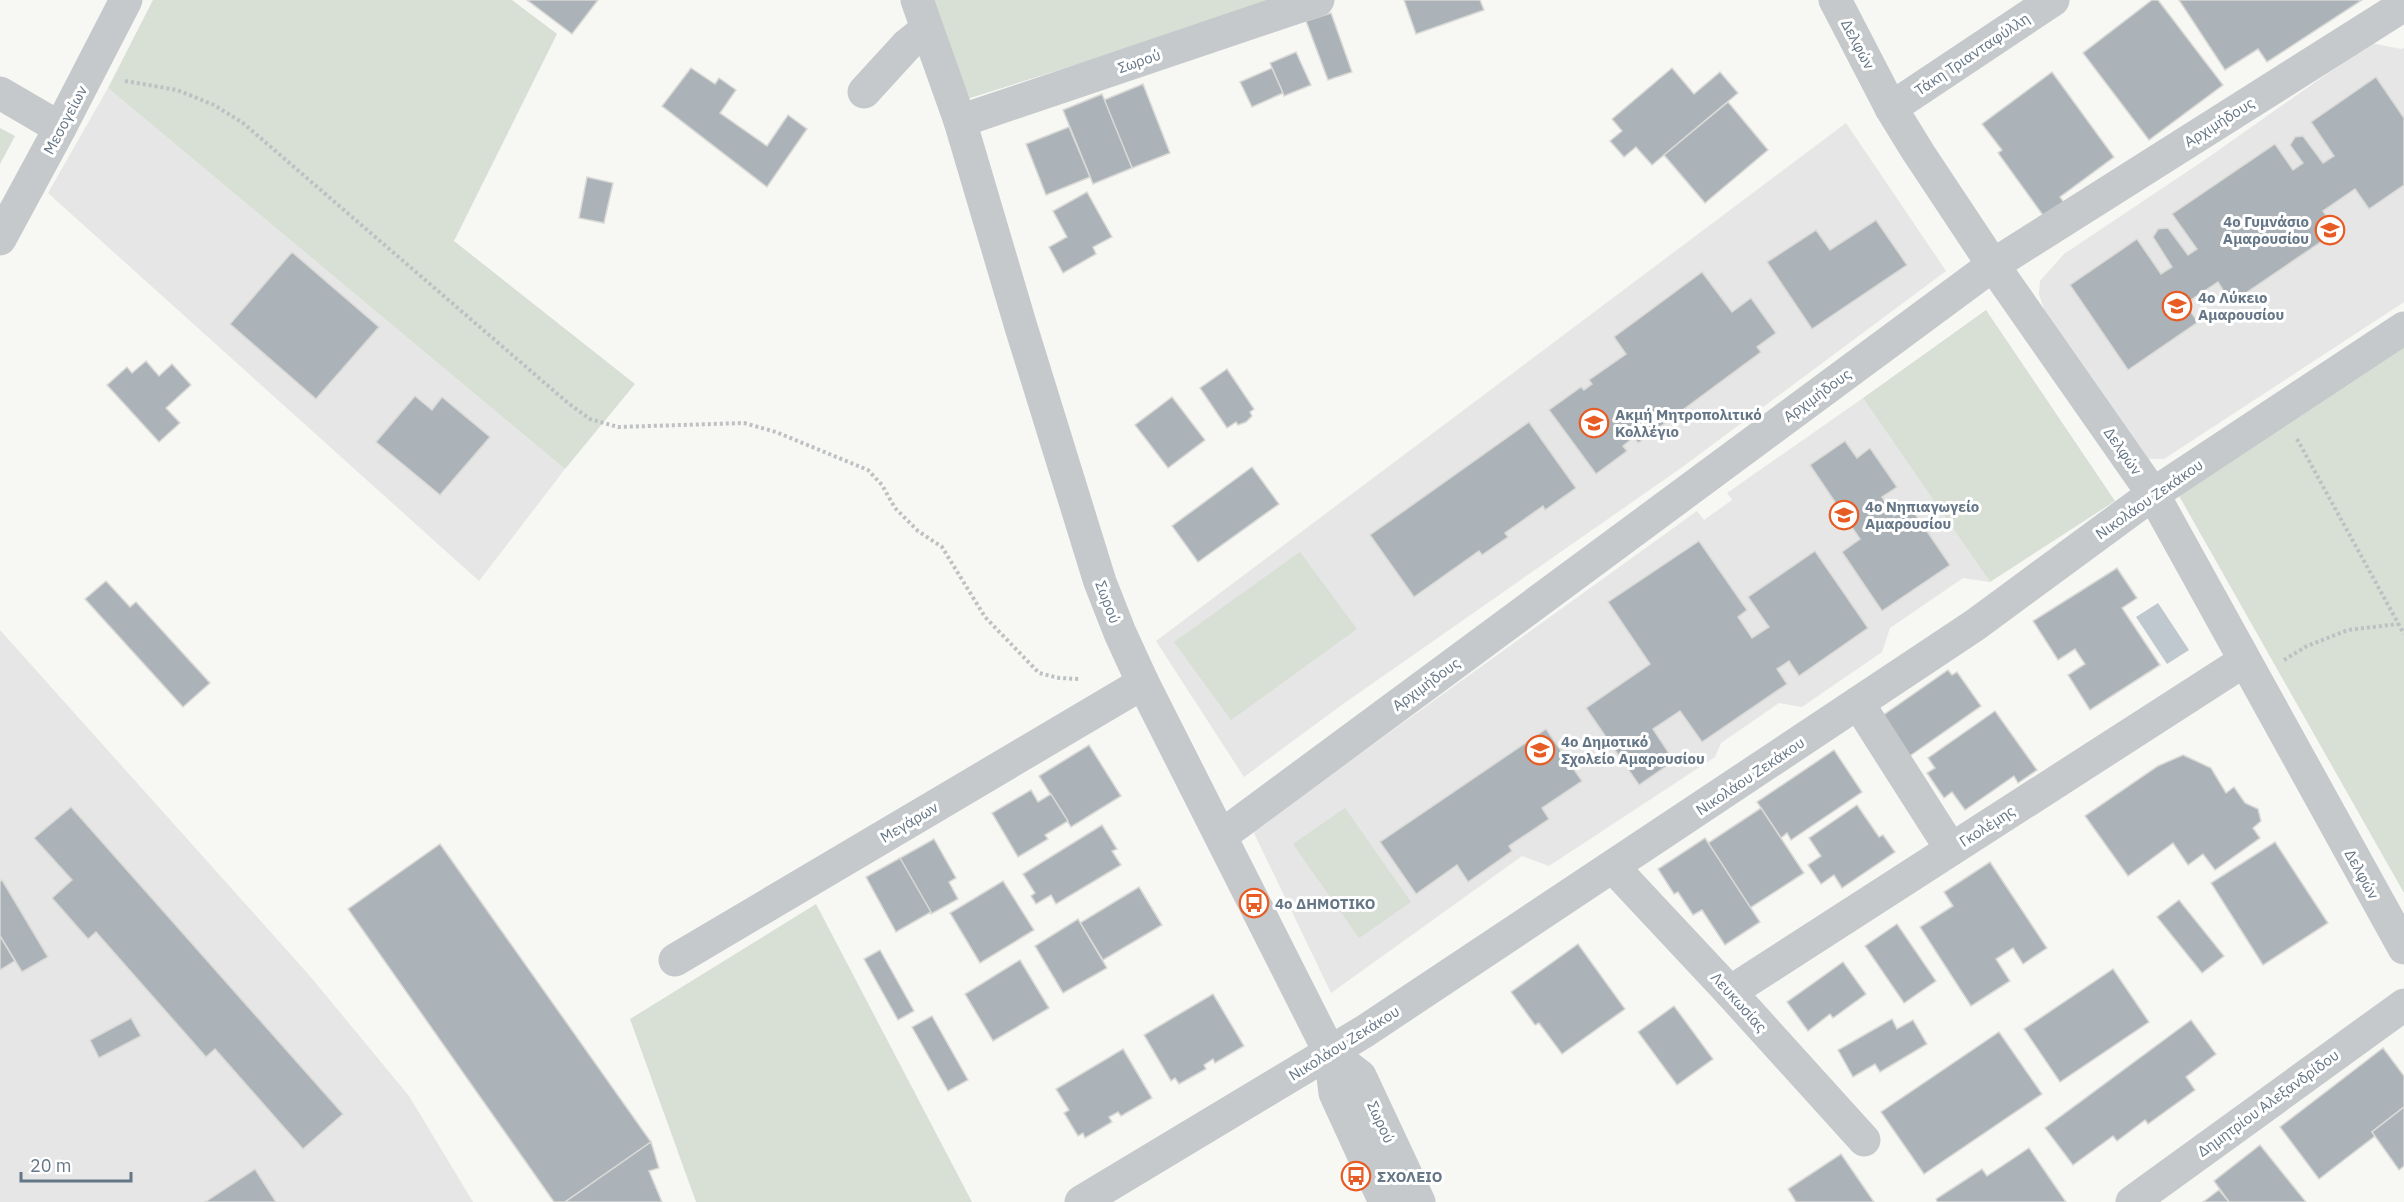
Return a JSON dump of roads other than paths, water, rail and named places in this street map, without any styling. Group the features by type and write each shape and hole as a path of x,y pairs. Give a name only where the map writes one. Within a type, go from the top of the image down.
{"street":[{"name":"Μεσογείων","path":"0,239 126,0"},
{"name":"Σωρού","path":"960,121 1318,0"},
{"name":"Δελφών","path":"1835,0 1891,108 1993,265 2153,494 2404,948"},
{"name":"Τάκη Τριανταφύλλη","path":"1891,108 2053,0"},
{"name":"Αρχιμήδους","path":"1221,836 1993,265 2404,5"},
{"name":"Σωρού","path":"922,15 960,121 1100,582 1143,683 1330,1053 1335,1093 1385,1202"},
{"path":"864,92 907,45 922,15"},
{"path":"0,93 60,128"},
{"name":"Νικολάου Ζεκάκου","path":"1081,1202 1330,1053 1613,867 1975,625 2153,494 2404,328"},
{"name":"Γκολέμης","path":"1730,992 1951,849 2249,670"},
{"name":"Μεγάρων","path":"675,960 1143,683"},
{"path":"1858,704 1951,849"},
{"name":"Λευκωσίας","path":"1613,867 1864,1140"},
{"name":"Δημητρίου Αλεξανδρίδου","path":"2132,1202 2404,1005"},
{"name":"Σωρού","path":"1330,1053 1360,1076 1419,1202"}],"place":[{"name":"4ο Γυμνάσιο Αμαρουσίου","path":"2330,230"},
{"name":"4ο Λύκειο Αμαρουσίου","path":"2177,306"},
{"name":"Ακμή Μητροπολιτικό Κολλέγιο","path":"1594,423"},
{"name":"4ο Νηπιαγωγείο Αμαρουσίου","path":"1844,515"},
{"name":"4ο Δημοτικό Σχολείο Αμαρουσίου","path":"1540,750"},
{"name":"4ο ΔΗΜΟΤΙΚΟ","path":"1254,903"},
{"name":"ΣΧΟΛΕΙΟ","path":"1356,1176"}]}
